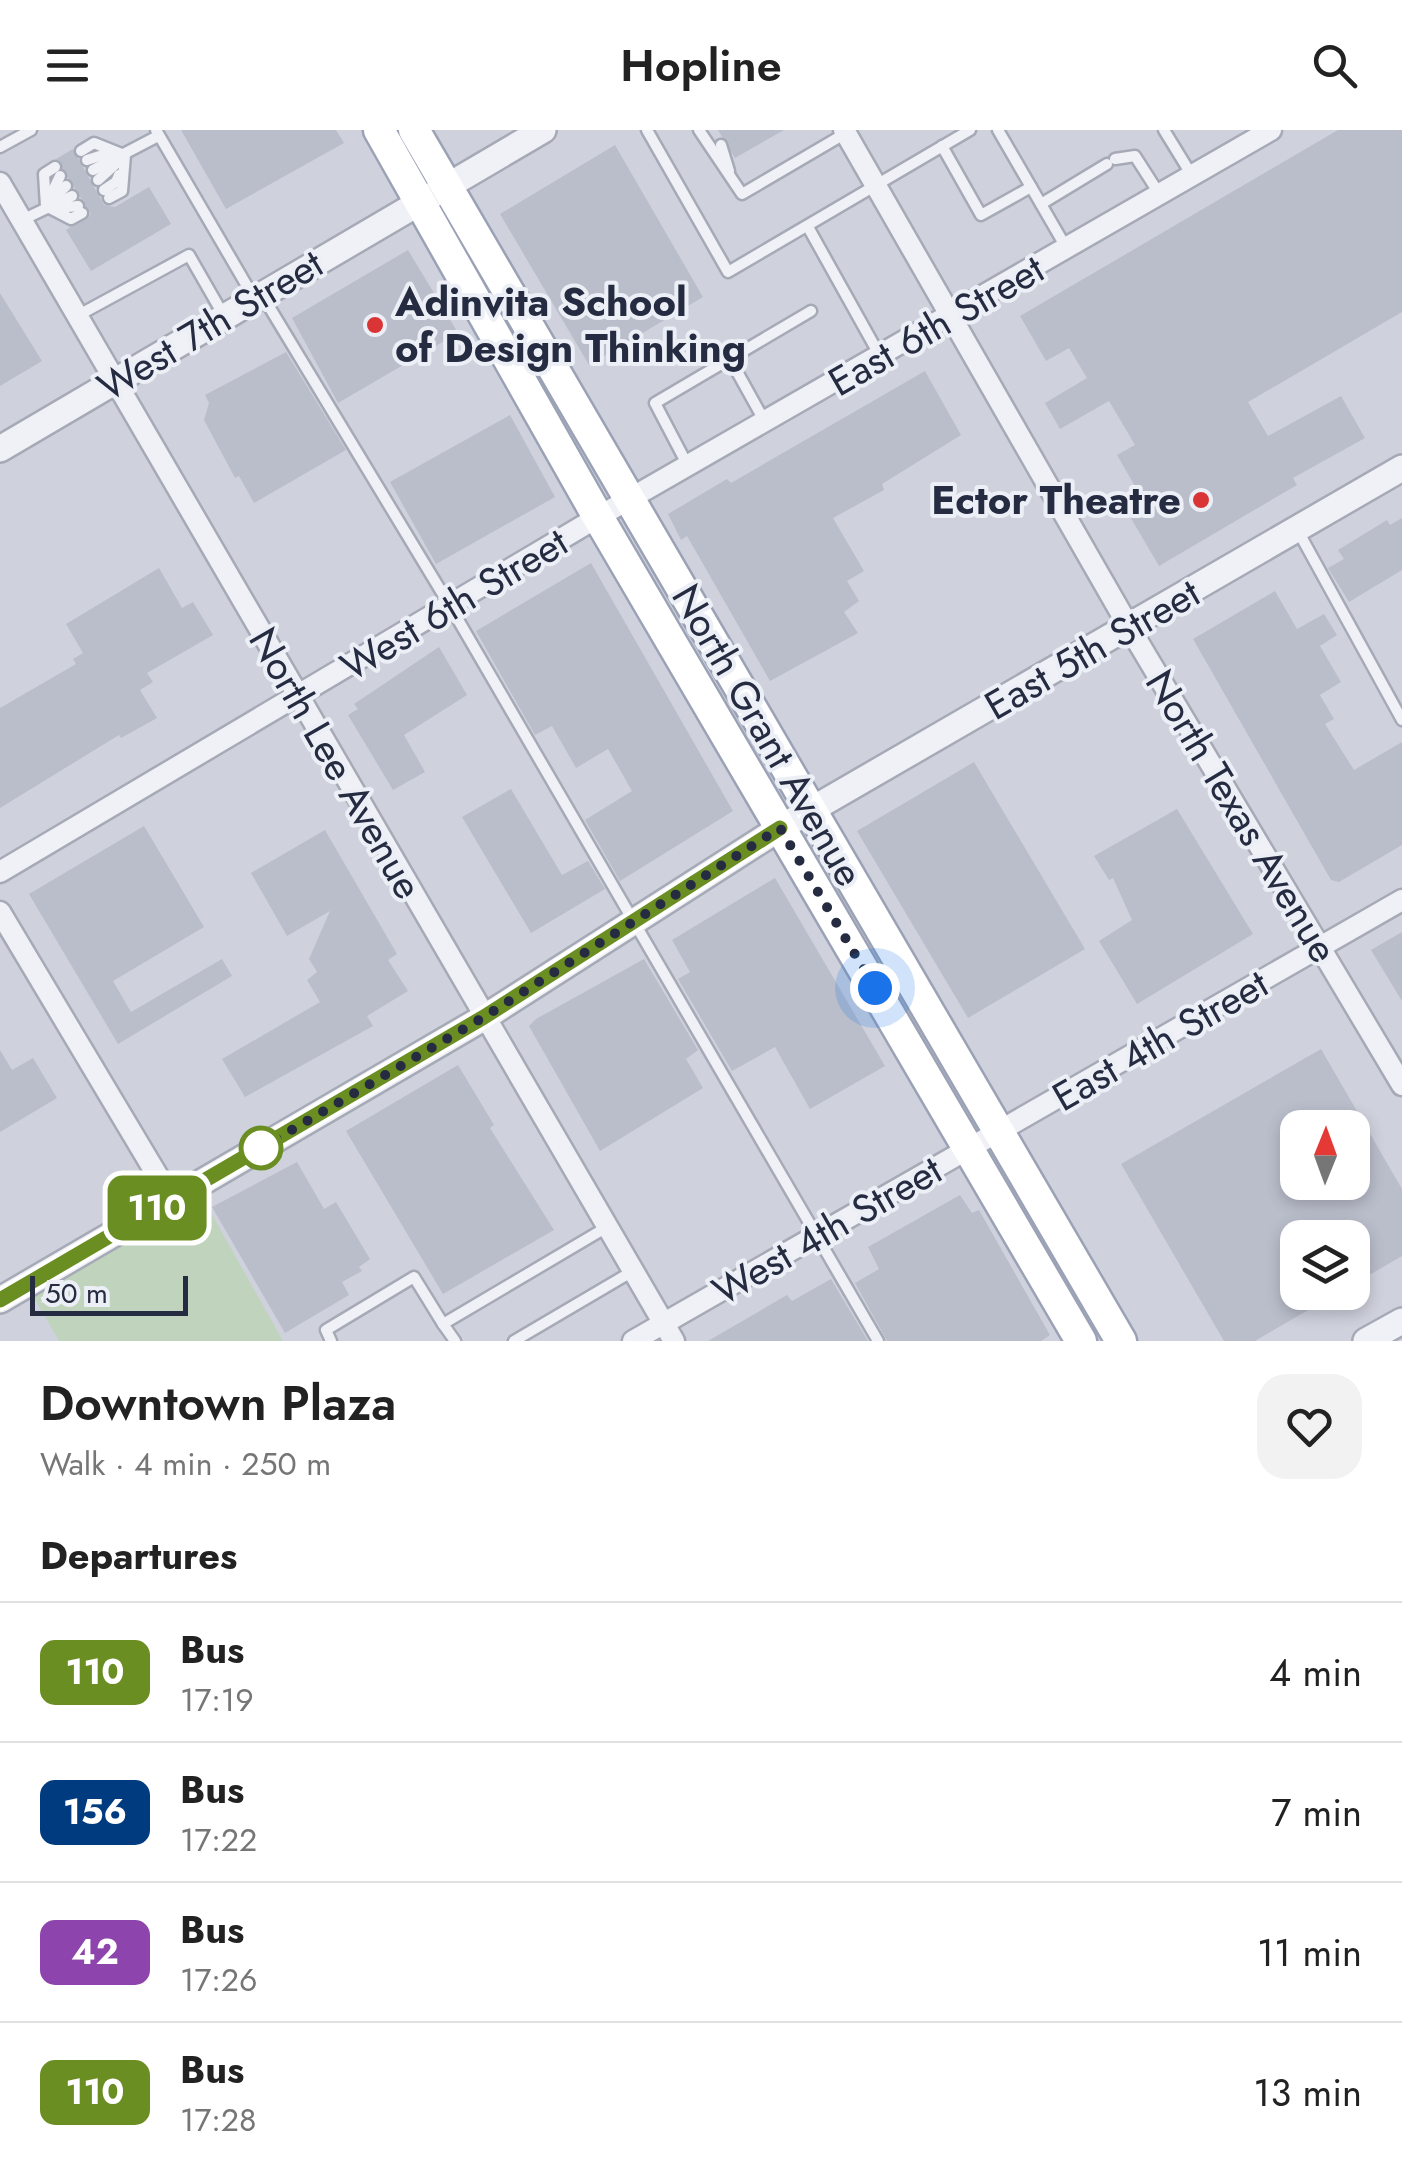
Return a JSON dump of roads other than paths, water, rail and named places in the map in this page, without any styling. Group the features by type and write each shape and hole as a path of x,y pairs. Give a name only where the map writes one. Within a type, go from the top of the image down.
{"main road":[{"name":"North Grant Avenue","path":"378,130 433,192 630,499 1121,1341"},
{"name":"North Grant Avenue","path":"414,130 433,192 598,517 1081,1341"}],"street":[{"name":"West 7th Street","path":"0,450 542,130"},
{"name":"East 6th Street","path":"598,517 1272,130"},
{"name":"North Texas Avenue","path":"845,132 1129,627 1402,1085"},
{"name":"North Lee Avenue","path":"0,183 668,1332"},
{"name":"East 5th Street","path":"2,1294 172,1200 484,1017 780,828 1402,468"},
{"name":"West 6th Street","path":"0,872 598,517"},
{"name":"East 4th Street","path":"969,1148 1402,900"},
{"path":"0,912 172,1200"},
{"name":"West 4th Street","path":"633,1341 668,1332 816,1236 969,1148"},
{"path":"1366,1341 1402,1321"}],"lane":[{"path":"0,147 30,130"},
{"path":"647,130 728,272 970,130"},
{"path":"699,130 742,194 845,132"},
{"path":"998,130 1067,249"},
{"path":"1164,130 1191,174"},
{"path":"95,175 157,133 450,606 631,923 878,1341"},
{"path":"95,175 94,143 125,155"},
{"path":"722,145 729,171"},
{"path":"942,146 980,215 1031,186"},
{"path":"95,175 122,190 125,155"},
{"path":"1041,204 1111,162 1136,156 1160,195"},
{"path":"44,174 69,191 72,210 46,206 44,174"},
{"path":"22,220 69,191"},
{"path":"808,227 880,357"},
{"path":"76,316 189,255 224,317"},
{"path":"688,466 656,403 811,311"},
{"path":"730,360 765,422"},
{"path":"1297,530 1402,720"},
{"path":"444,1324 607,1227"},
{"path":"514,1341 633,1271"},
{"path":"332,1341 326,1330 414,1277 454,1341"}],"place":[{"name":"Adinvita School of Design Thinking","path":"375,325"},
{"name":"Ector Theatre","path":"1201,500"}]}
